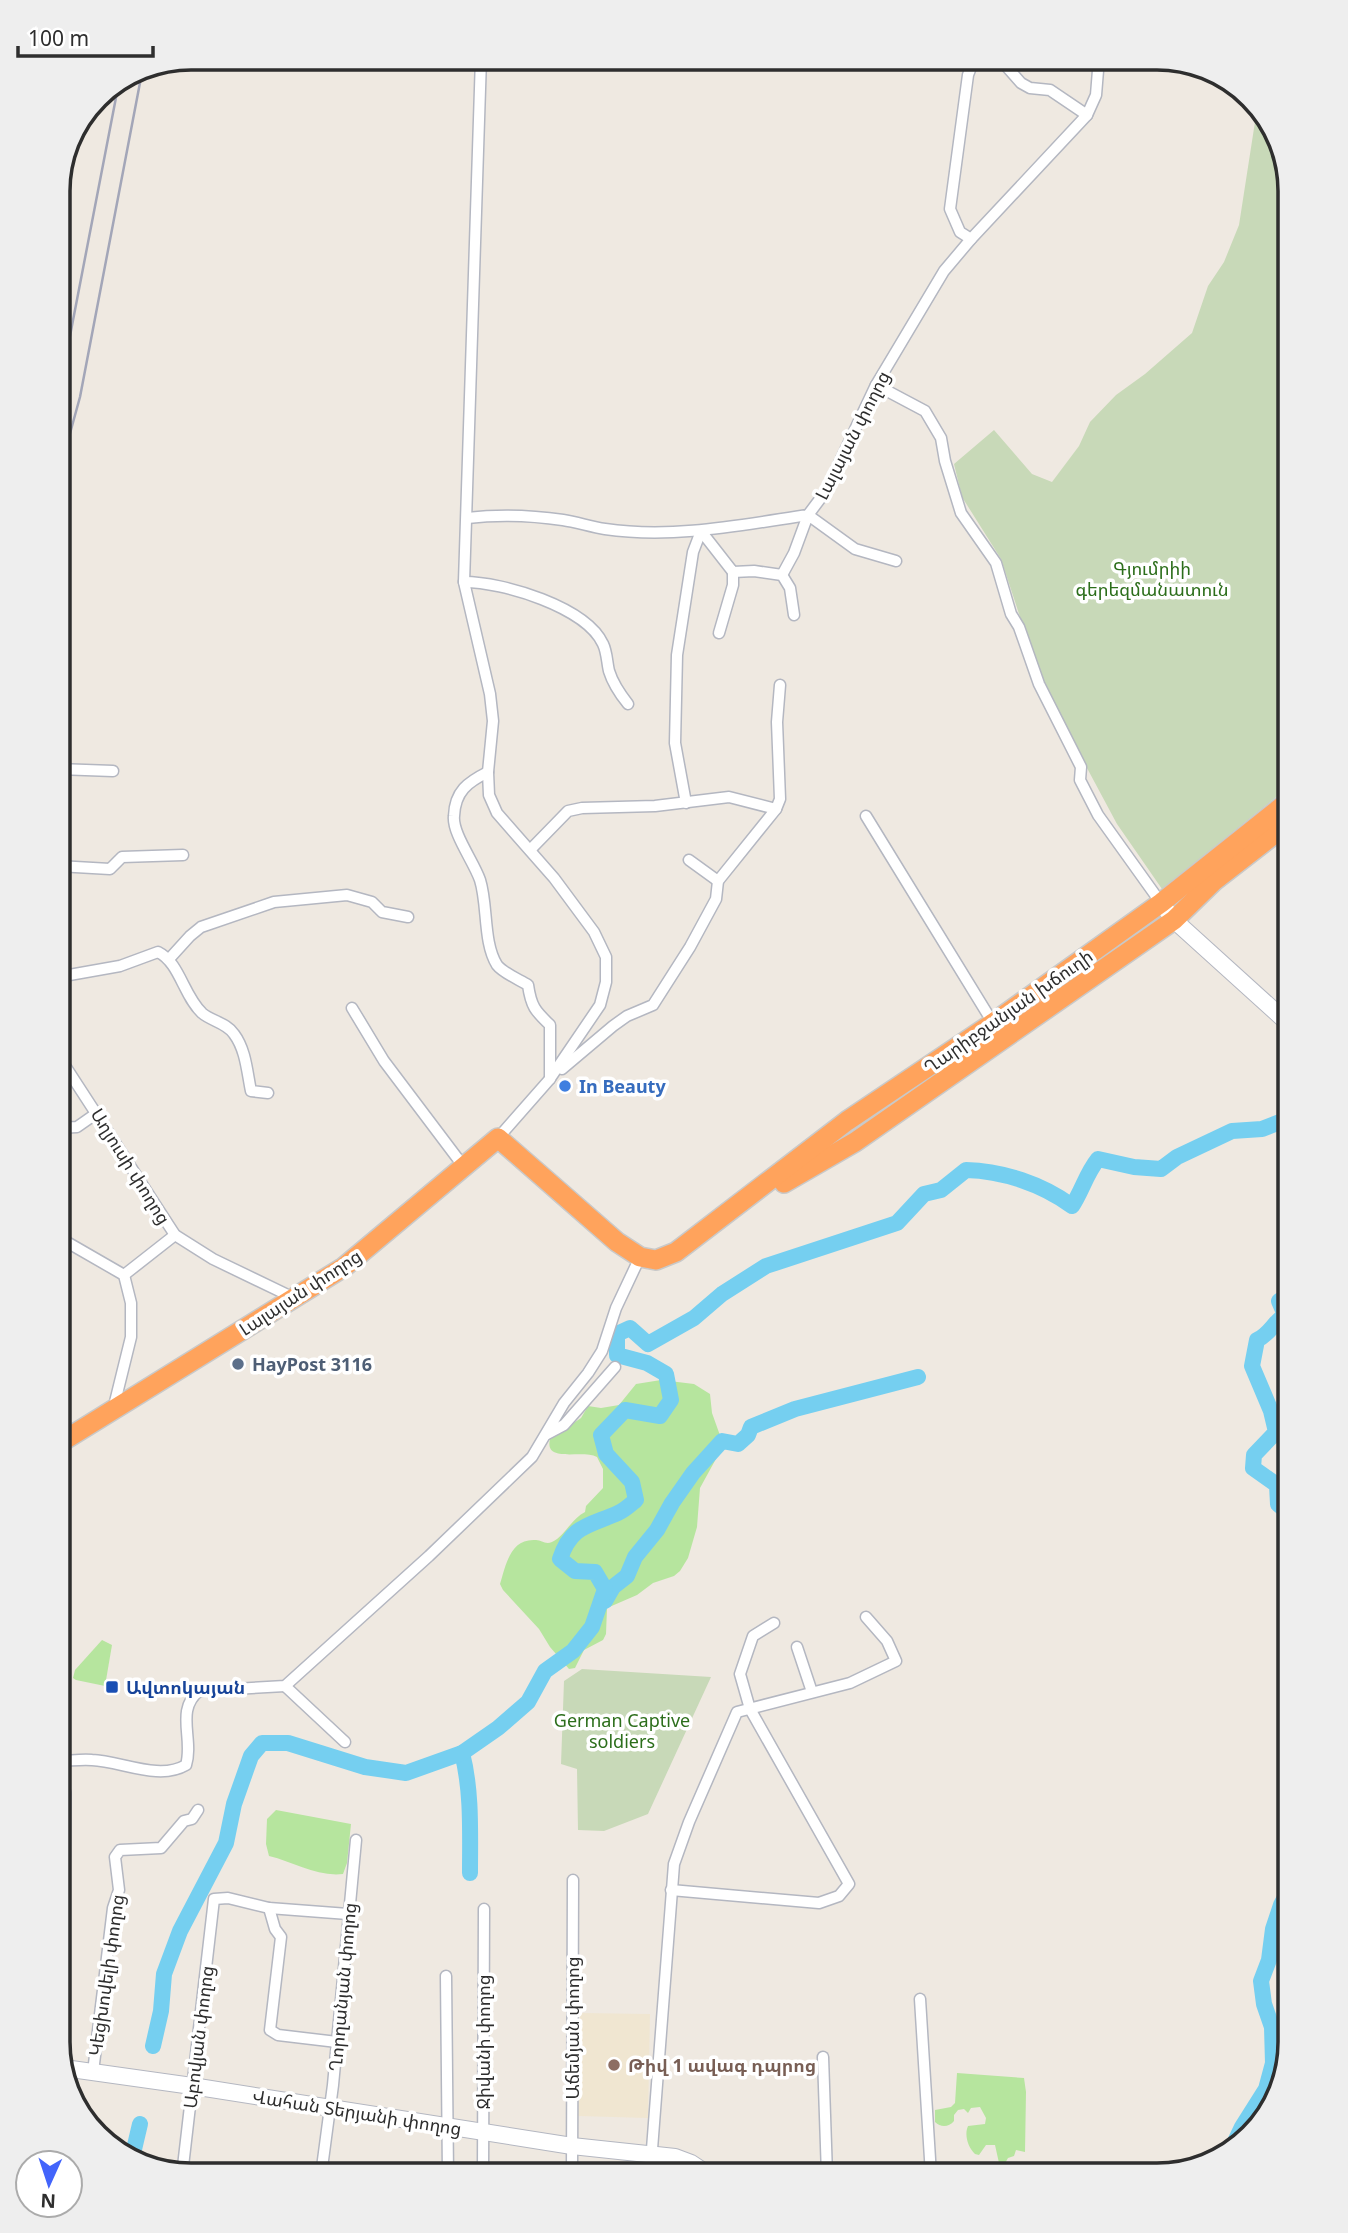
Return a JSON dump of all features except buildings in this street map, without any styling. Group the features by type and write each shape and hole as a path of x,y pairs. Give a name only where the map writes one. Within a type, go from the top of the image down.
{"highway":[{"name":"Ղարիբջանյան խճուղի","path":"640,1257 656,1260 676,1252 846,1121 993,1023 1161,903 1278,810"},
{"name":"Ղարիբջանյան խճուղի","path":"722,1218 855,1142 1174,920 1214,881 1278,831"},
{"name":"Լալայան փողոց","path":"70,1437 344,1268 498,1138"},
{"path":"498,1138 617,1242 640,1257"}],"street":[{"path":"467,518 481,70"},
{"path":"970,70 950,209 960,232 971,239"},
{"path":"1010,70 1021,83 1030,88 1050,90 1087,115"},
{"name":"Լալայան փողոց","path":"498,1138 549,1080 600,1005 606,982 606,957 594,932 554,878 497,813 489,795 488,772 493,721 490,694 464,582 467,518 518,514 605,529 701,531 808,514 826,491 876,385 944,271 1087,115 1096,96 1098,70"},
{"path":"876,385 925,411 941,438 961,513 996,564 1011,614 1019,627 1039,684 1081,767 1080,780 1107,830 1174,920 1278,1014"},
{"path":"782,575 794,553 808,514 855,549 896,561"},
{"path":"701,531 733,572 733,585 719,633"},
{"path":"686,803 675,743 677,655 693,552 701,531"},
{"path":"733,572 754,570 782,575 790,588 794,615"},
{"path":"464,582 484,582 532,597 568,611 588,625 603,644 610,675 628,704"},
{"path":"530,850 568,811 582,808 686,803 729,797 776,809 780,799 777,722 780,685"},
{"path":"70,769 113,771"},
{"path":"488,772 467,782 453,817 459,839 470,855 481,883 490,944 498,966 528,985 530,1003 550,1025 549,1080"},
{"name":"Լալայան փողոց","path":"549,1080 613,1026 627,1016 653,1005 690,947 716,899 719,881 776,809"},
{"path":"866,816 993,1023"},
{"path":"70,867 110,869 122,857 183,855"},
{"path":"689,860 719,881"},
{"path":"170,958 201,927 274,902 347,895 372,902 382,912 408,917"},
{"path":"70,975 120,966 158,952 170,958 202,1013 233,1031 244,1055 251,1091 268,1093"},
{"path":"352,1008 384,1061 464,1167"},
{"name":"Աղյուսի փողոց","path":"70,1073 174,1235 213,1259 294,1298"},
{"path":"70,1127 77,1127 97,1113"},
{"path":"124,1275 174,1235"},
{"path":"70,1244 124,1275 131,1303 131,1337 113,1412"},
{"path":"70,1761 92,1760 164,1772 179,1769 186,1765 190,1753 185,1717 190,1698 198,1691 285,1686 429,1556 532,1457 564,1403 588,1374 602,1351 616,1308 640,1257"},
{"path":"547,1434 564,1424 615,1367"},
{"path":"651,2163 674,1864 713,1765 737,1712 850,1683 896,1661 887,1641 866,1617"},
{"path":"671,1890 819,1903 839,1896 849,1884 750,1709 740,1674 753,1636 775,1622"},
{"path":"797,1647 812,1692"},
{"path":"285,1686 345,1742"},
{"name":"Կեցխովելի փողոց","path":"93,2072 113,1908 119,1890 115,1857 120,1850 161,1848 184,1821 192,1819 198,1810"},
{"name":"Ղորղանյան փողոց","path":"323,2163 356,1840"},
{"name":"Աճեմյան փողոց","path":"572,2163 573,1880"},
{"name":"Աբովյան փողոց","path":"184,2163 214,1899 228,1898 269,1908"},
{"path":"337,2042 278,2035 270,2029 281,1937 275,1929 269,1908 348,1914"},
{"name":"Ջիվանի փողոց","path":"483,2163 484,1909"},
{"path":"446,1976 447,2163"},
{"path":"920,1999 930,2163"},
{"path":"823,2057 827,2163"},
{"name":"Վահան Տերյանի փողոց","path":"73,2069 572,2146 675,2157 691,2163"}],"shaded area":[{"name":"Թիվ 1 ավագ դպրոց","path":"580,2013 650,2014 648,2118 578,2116"}],"green space":[{"name":"Գյումրիի գերեզմանատուն","path":"1255,120 1266,137 1274,160 1278,191 1278,796 1162,889 1117,824 1042,684 1001,559 962,497 954,464 994,430 1032,474 1052,482 1079,446 1090,422 1116,395 1192,333 1208,286 1224,262 1239,225"},
{"path":"661,1380 694,1384 710,1394 712,1413 722,1441 717,1457 700,1488 697,1527 688,1558 674,1576 653,1583 637,1595 607,1608 606,1634 603,1640 584,1650 575,1668 569,1669 539,1629 503,1590 500,1584 504,1569 510,1554 520,1543 536,1540 550,1543 561,1536 585,1512 586,1506 603,1488 603,1469 597,1457 558,1454 550,1447 550,1439 581,1418 588,1406 601,1408 619,1405 636,1384"},
{"path":"102,1640 112,1645 105,1686 73,1678 75,1670"},
{"name":"German Captive soldiers","path":"582,1669 711,1677 648,1814 604,1831 578,1830 577,1769 561,1764 564,1681"},
{"path":"276,1810 351,1824 347,1863 343,1874 315,1871 269,1856 266,1844 267,1819"},
{"path":"957,2073 1024,2078 1025,2152 1016,2150 1014,2156 1008,2158 1005,2163 999,2163 995,2145 986,2145 979,2155 975,2154 966,2133 968,2126 985,2124 986,2118 980,2107 971,2108 968,2113 964,2109 958,2110 954,2121 947,2126 935,2122 935,2110 951,2107 955,2103"}],"waterway":[{"path":"153,2046 161,2011 164,1974 180,1931 226,1843 234,1804 251,1756 262,1743 288,1743 365,1767 406,1773 462,1753 498,1728 528,1702 545,1671 573,1651 592,1627 605,1589 595,1572 575,1571 560,1559 570,1539 582,1528 621,1512 636,1500 632,1482 606,1454 601,1435 625,1410 660,1416 671,1400 666,1374 647,1363 617,1355 617,1334 630,1328 648,1344 694,1318 722,1294 766,1266 897,1223 924,1194 941,1190 966,1170 1022,1180 1048,1191 1072,1206 1098,1159 1134,1167 1161,1169 1177,1157 1232,1131 1262,1129 1278,1123"},
{"path":"1278,1320 1257,1340 1252,1366 1271,1411 1276,1432 1254,1455 1253,1468 1277,1485 1278,1504"},
{"path":"605,1601 613,1587 627,1576 635,1557 657,1530 693,1473 722,1441 738,1444 748,1435 751,1427 795,1409 918,1377"},
{"path":"462,1753 469,1797 470,1873"},
{"path":"1241,2130 1266,2089 1273,2063 1272,2027 1264,2004 1261,1981 1269,1960 1278,1914"},
{"path":"134,2149 140,2124"}],"railway":[{"path":"70,433 80,397 140,81"},
{"path":"70,336 116,96"}],"place":[{"name":"In Beauty","path":"565,1086"},
{"name":"HayPost 3116","path":"238,1364"},
{"name":"Ավտոկայան","path":"112,1687"},
{"name":"Թիվ 1 ավագ դպրոց","path":"614,2065"}]}
